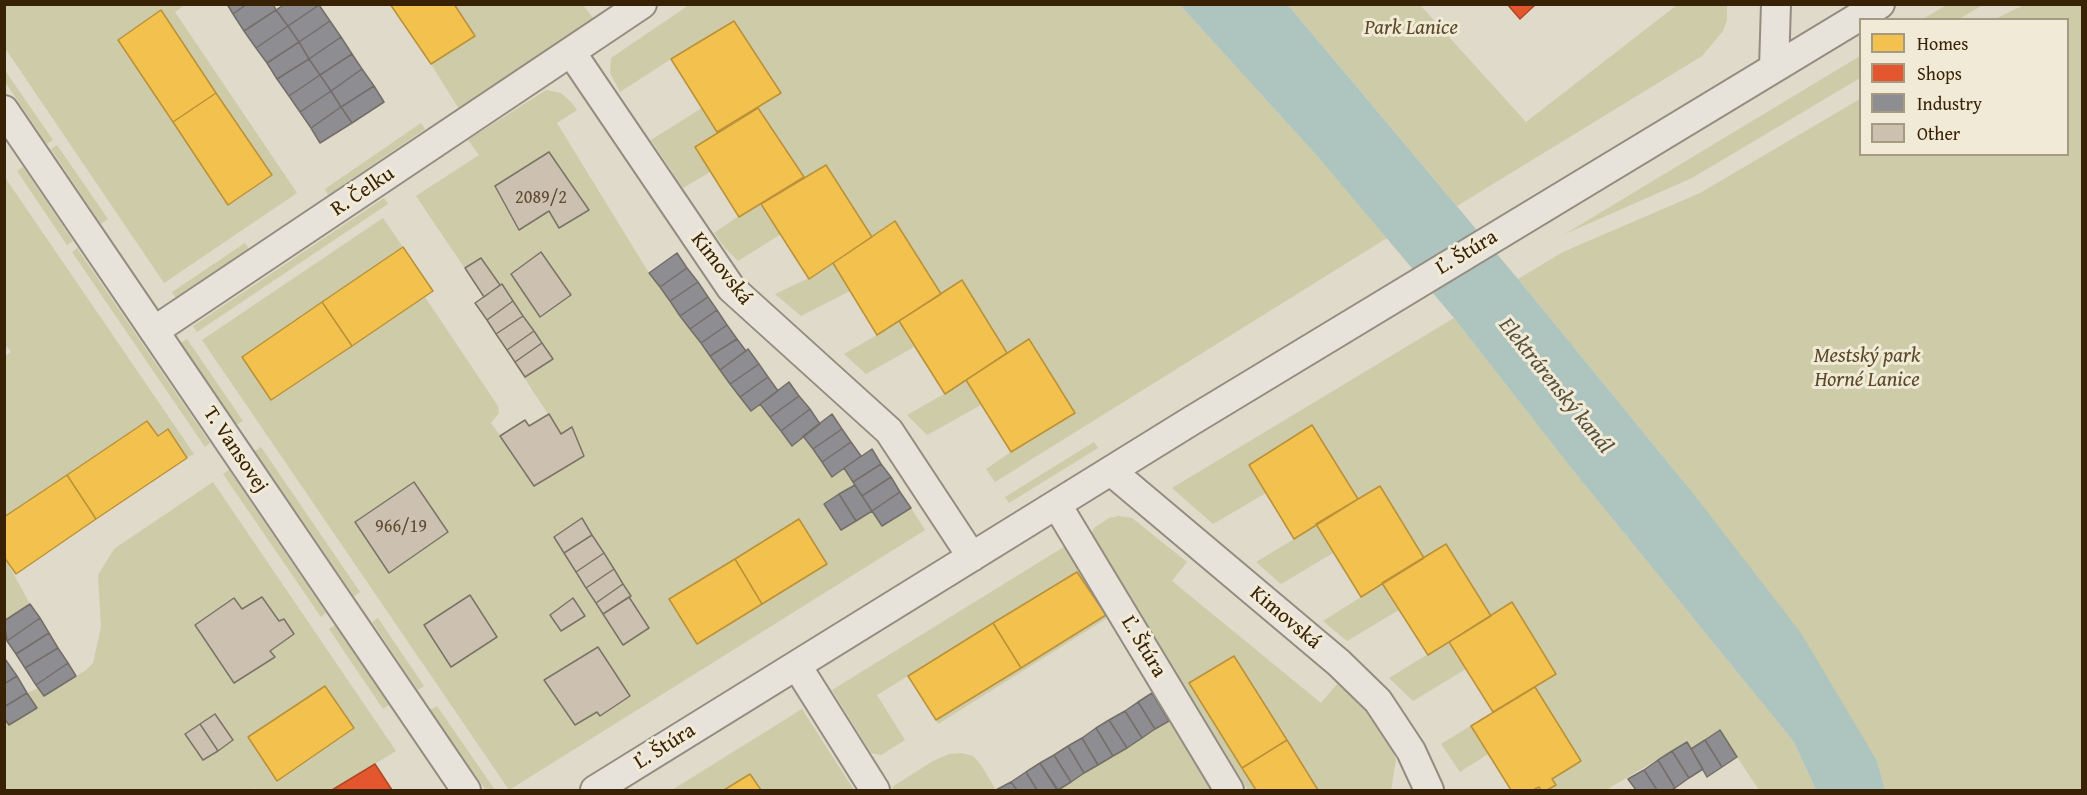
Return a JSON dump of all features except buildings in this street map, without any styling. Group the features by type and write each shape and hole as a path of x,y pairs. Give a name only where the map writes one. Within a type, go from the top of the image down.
{"street":[{"path":"571,52 642,4"},
{"path":"1774,68 1776,4"},
{"name":"Ľ. Štúra","path":"595,790 1509,227 1880,4"},
{"name":"R. Čelku","path":"154,331 571,52"},
{"name":"Kimovská","path":"571,52 730,288 889,431 972,557"},
{"name":"T. Vansovej","path":"4,110 466,790"},
{"name":"Kimovská","path":"1111,471 1339,663 1378,701 1411,751 1429,790"},
{"name":"Ľ. Štúra","path":"1057,505 1229,790"},
{"path":"797,666 875,790"}],"green space":[{"path":"1948,4 1981,6 1961,18 1925,18"},
{"path":"4,5 185,5 175,12 297,193 164,283 5,48"},
{"path":"454,5 583,5 593,18 459,109 431,64 475,36"},
{"path":"689,5 1180,5 1319,158 1387,238 995,482 986,469 1011,452 981,405 927,435 907,415 944,394 914,347 866,374 844,354 877,335 850,291 801,316 775,294 809,278 781,234 738,261 726,249 714,233 739,216 710,172 683,188 651,140 702,108 671,59 620,92 610,73 611,58"},
{"name":"Park Lanice","path":"1288,5 1420,5 1526,122 1677,5 1727,5 1727,20 1723,31 1702,56 1457,206"},
{"name":"Mestský park Horné Lanice","path":"2024,5 2082,5 2082,790 1885,790 1877,761 1692,492 1518,279 1563,252 1700,193 1859,100 1859,156 2069,156 2069,18 1997,18"},
{"path":"1859,57 1859,79 1692,178 1565,234"},
{"path":"4,69 53,140 47,144 5,82"},
{"path":"546,90 561,93 577,110 557,123 649,273 751,411 760,404 792,445 804,437 832,477 844,469 853,482 855,485 824,504 840,530 872,511 883,526 911,508 925,530 509,790 202,340 383,218 433,291 425,297 498,406 499,413 491,423 500,435 525,420 529,426 548,414 475,303 484,297 416,196 479,155 468,140"},
{"path":"421,123 425,129 328,195 325,189"},
{"path":"57,145 108,219 101,224 51,149"},
{"path":"23,167 73,241 67,245 17,171"},
{"path":"4,176 194,454 187,458 168,429 158,436 147,421 5,517 4,357 11,352 4,343"},
{"path":"384,198 388,204 197,332 193,326"},
{"path":"245,243 249,249 176,298 172,292"},
{"path":"77,248 210,443 205,447 72,252"},
{"path":"1454,318 1568,464 1794,742 1816,790 1759,790 1719,730 1691,749 1687,742 1606,790 1511,790 1488,754 1460,772 1441,744 1493,712 1466,669 1413,701 1389,678 1428,654 1399,610 1347,641 1323,621 1361,597 1333,553 1281,584 1256,562 1294,539 1266,493 1213,524 1172,488"},
{"path":"187,339 243,421 236,425 180,343"},
{"path":"1094,442 1098,448 1009,503 1005,497"},
{"path":"261,447 360,592 354,596 255,451"},
{"path":"229,470 326,613 321,617 223,474"},
{"path":"213,482 396,751 332,790 256,790 255,788 251,790 5,790 4,718 9,725 37,709 27,693 39,688 45,696 86,670 93,663 101,627 98,575 114,549"},
{"path":"1119,516 1132,518 1187,562 1172,581 1321,703 1337,684 1364,707 1391,745 1396,760 1391,790 1248,790 1094,543 1091,534 1094,528 1109,518"},
{"path":"1067,545 1112,615 938,724 936,720 1021,668 1076,572 877,695 905,740 881,755 871,753 832,690"},
{"path":"4,557 30,604 5,621 4,621"},
{"path":"378,618 424,686 418,690 372,622"},
{"path":"335,625 389,705 383,709 329,629"},
{"path":"437,706 495,790 486,790 430,710"},
{"path":"802,709 854,790 672,790"},
{"path":"1169,721 1211,790 1058,790 1084,773"},
{"path":"961,753 973,756 996,790 894,790 892,787 933,761 949,754"}],"water":[{"name":"Elektrárenský kanál","path":"1180,5 1288,5 1518,279 1692,492 1801,633 1877,761 1885,790 1816,790 1794,742 1568,464 1454,318 1319,158"}]}
